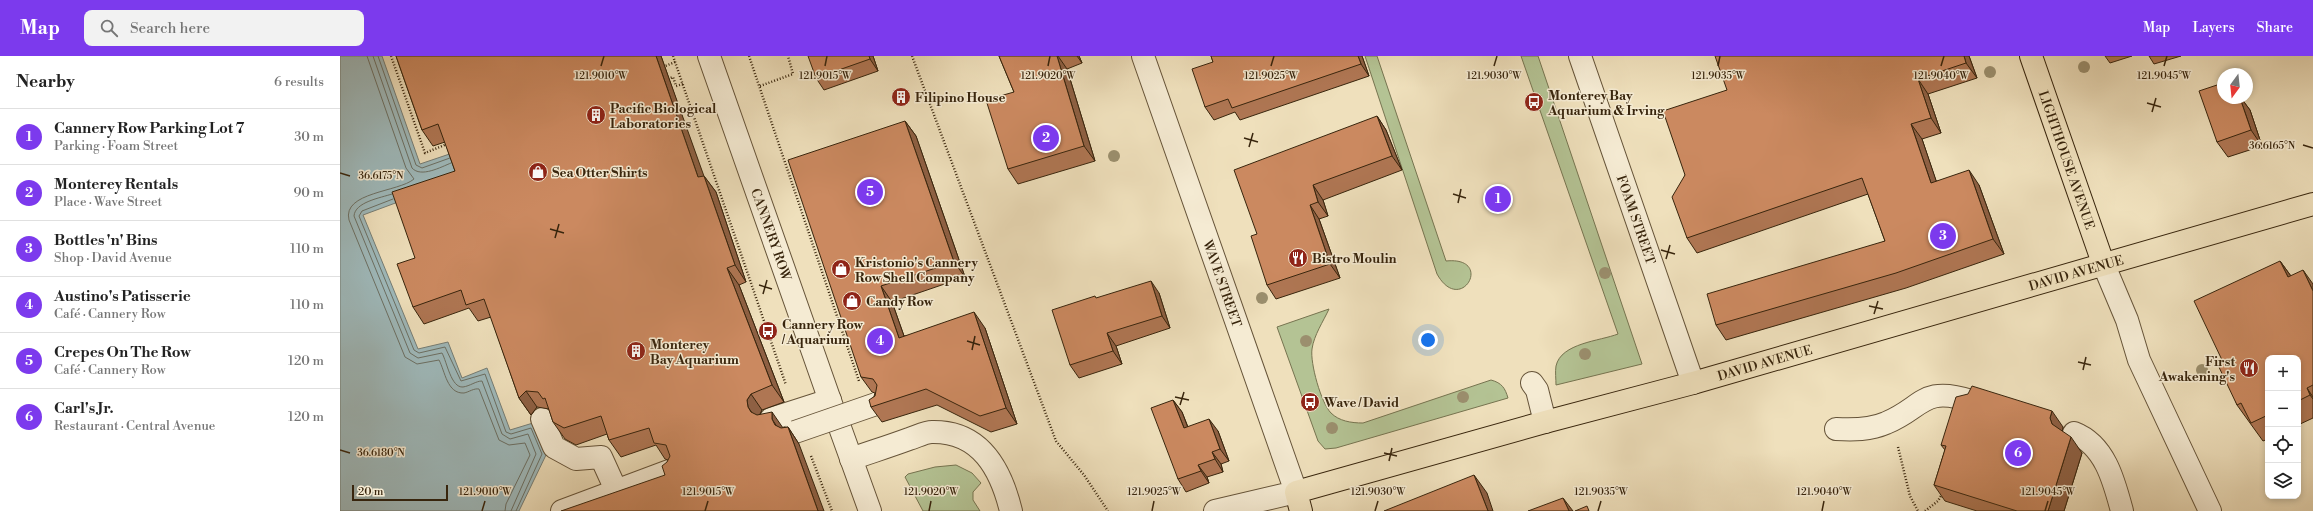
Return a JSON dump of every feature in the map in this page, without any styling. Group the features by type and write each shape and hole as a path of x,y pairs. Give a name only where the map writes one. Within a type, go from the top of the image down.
{"main road":[{"name":"LIGHTHOUSE AVENUE","path":"2031,56 2103,263"},
{"name":"DAVID AVENUE","path":"1299,502 1545,422 1693,383 2103,263 2313,204"}],"street":[{"name":"CANNERY ROW","path":"709,56 868,506"},
{"name":"WAVE STREET","path":"1142,56 1299,502"},
{"name":"FOAM STREET","path":"1580,56 1693,383"},
{"path":"2103,263 2127,320 2139,360 2210,511"},
{"path":"1532,383 1537,390 1545,422"},
{"path":"1836,429 1854,430 1878,426 1896,418 1924,399 1936,396 1960,397 1971,401"},
{"path":"770,419 795,422 876,404"},
{"path":"795,422 834,412"},
{"path":"542,419 554,447 576,459 601,457 616,490"},
{"path":"851,459 931,432 951,434 970,442 986,454 997,470 1006,490 1011,511"},
{"path":"2074,433 2084,437 2094,446 2104,459 2122,511"},
{"path":"562,511 670,471"},
{"name":"DAVID AVENUE","path":"1215,511 1299,502"}],"path":[{"path":"391,56 425,152 454,142"},
{"path":"673,56 795,422"},
{"path":"749,56 861,387"},
{"path":"760,86 793,74 788,56"},
{"path":"912,56 1056,441 1084,475 1108,511"},
{"path":"661,68 675,62"},
{"path":"665,80 673,77 676,86 683,84"},
{"path":"1940,473 1944,453 1950,443"},
{"path":"1898,446 1908,490 1918,511"},
{"path":"810,452 832,511"},
{"path":"1925,511 1941,499 1943,490"}],"green space":[{"path":"1365,56 1377,56 1446,261 1461,262 1469,267 1471,274 1469,282 1463,287 1455,289 1446,286 1437,274"},
{"path":"1521,56 1538,56 1642,364 1556,385 1556,366 1559,358 1565,352 1582,344 1618,334"},
{"path":"1329,309 1315,339 1312,355 1314,373 1327,408 1334,416 1341,420 1363,423 1491,380 1502,386 1506,391 1508,398 1336,448 1325,449 1318,441 1277,327"},
{"path":"956,465 972,473 981,483 973,492 973,500 980,511 923,511 905,477 908,474 935,467"}],"water":[{"path":"340,56 382,56 420,164 488,141 463,178 363,215 418,349 448,342 462,378 487,368 510,430 533,423 546,455 519,511 340,511"}],"building":[{"name":"Monterey Bay Aquarium","path":"396,56 656,56 698,177 704,176 735,265 727,268 772,385 751,394 747,400 748,407 751,412 757,415 772,412 772,419 775,425 781,428 788,427 818,511 561,511 665,475 662,466 667,462 670,456 666,445 654,443 649,428 609,440 601,416 564,428 553,422 545,398 543,399 538,392 526,391 519,398 484,299 466,305 461,290 413,307 397,264 415,258 392,192 455,171 438,124 422,130"},
{"path":"808,56 869,56 870,59 816,78"},
{"path":"999,56 1057,56 1084,146 1008,169 986,100 1014,92"},
{"path":"1211,56 1358,56 1361,64 1232,108 1228,99 1205,107 1192,69 1213,62"},
{"path":"1715,56 1964,56 1966,63 1918,79 1931,118 1911,124 1931,183 1969,170 1993,239 1896,273 1716,325 1707,294 1885,241 1862,178 1687,238 1672,197 1685,175 1663,111 1727,90"},
{"path":"2217,85 2217,104 2242,104 2251,130 2217,142 2199,91"},
{"path":"1377,116 1392,156 1313,185 1318,202 1310,205 1330,264 1267,285 1251,236 1257,234 1234,170"},
{"path":"905,121 954,262 881,286 899,338 974,312 1006,408 980,416 926,389 871,407 869,400 875,396 877,385 873,379 861,377 788,160"},
{"name":"First Awakening's","path":"2280,261 2288,277 2303,270 2313,291 2313,385 2307,388 2310,395 2301,400 2301,355 2265,355 2265,416 2251,423 2241,403 2237,405 2217,363 2222,360 2194,301"},
{"path":"1151,281 1162,316 1107,333 1113,351 1070,365 1052,310 1095,296 1096,298"},
{"path":"1972,386 2052,411 2050,418 2052,424 2071,437 2048,511 2017,511 1934,485 1946,446 1941,445 1956,397 1968,394"},
{"path":"1173,400 1184,428 1209,419 1220,449 1212,452 1215,459 1198,465 1201,471 1178,479 1151,408"},
{"path":"1474,475 1488,511 1384,511"},
{"path":"1563,498 1569,511 1528,511"},
{"path":"1587,506 1589,511 1575,511"}],"place":[{"name":"Filipino House","path":"901,97"},
{"name":"Monterey Bay Aquarium & Irving","path":"1534,102"},
{"name":"Pacific Biological Laboratories","path":"596,115"},
{"name":"Monterey Rentals","path":"1046,138"},
{"name":"Sea Otter Shirts","path":"538,172"},
{"name":"Crepes On The Row","path":"870,192"},
{"name":"Cannery Row Parking Lot 7","path":"1498,199"},
{"name":"Bottles 'n' Bins","path":"1943,236"},
{"name":"Bistro Moulin","path":"1298,258"},
{"name":"Kristonio's Cannery Row Shell Company","path":"841,269"},
{"name":"Candy Row","path":"852,301"},
{"name":"Cannery Row / Aquarium","path":"768,331"},
{"name":"Austino's Patisserie","path":"880,341"},
{"name":"Monterey Bay Aquarium","path":"636,351"},
{"name":"First Awakening's","path":"2249,368"},
{"name":"Wave / David","path":"1310,402"},
{"name":"Carl's Jr.","path":"2018,453"}]}
